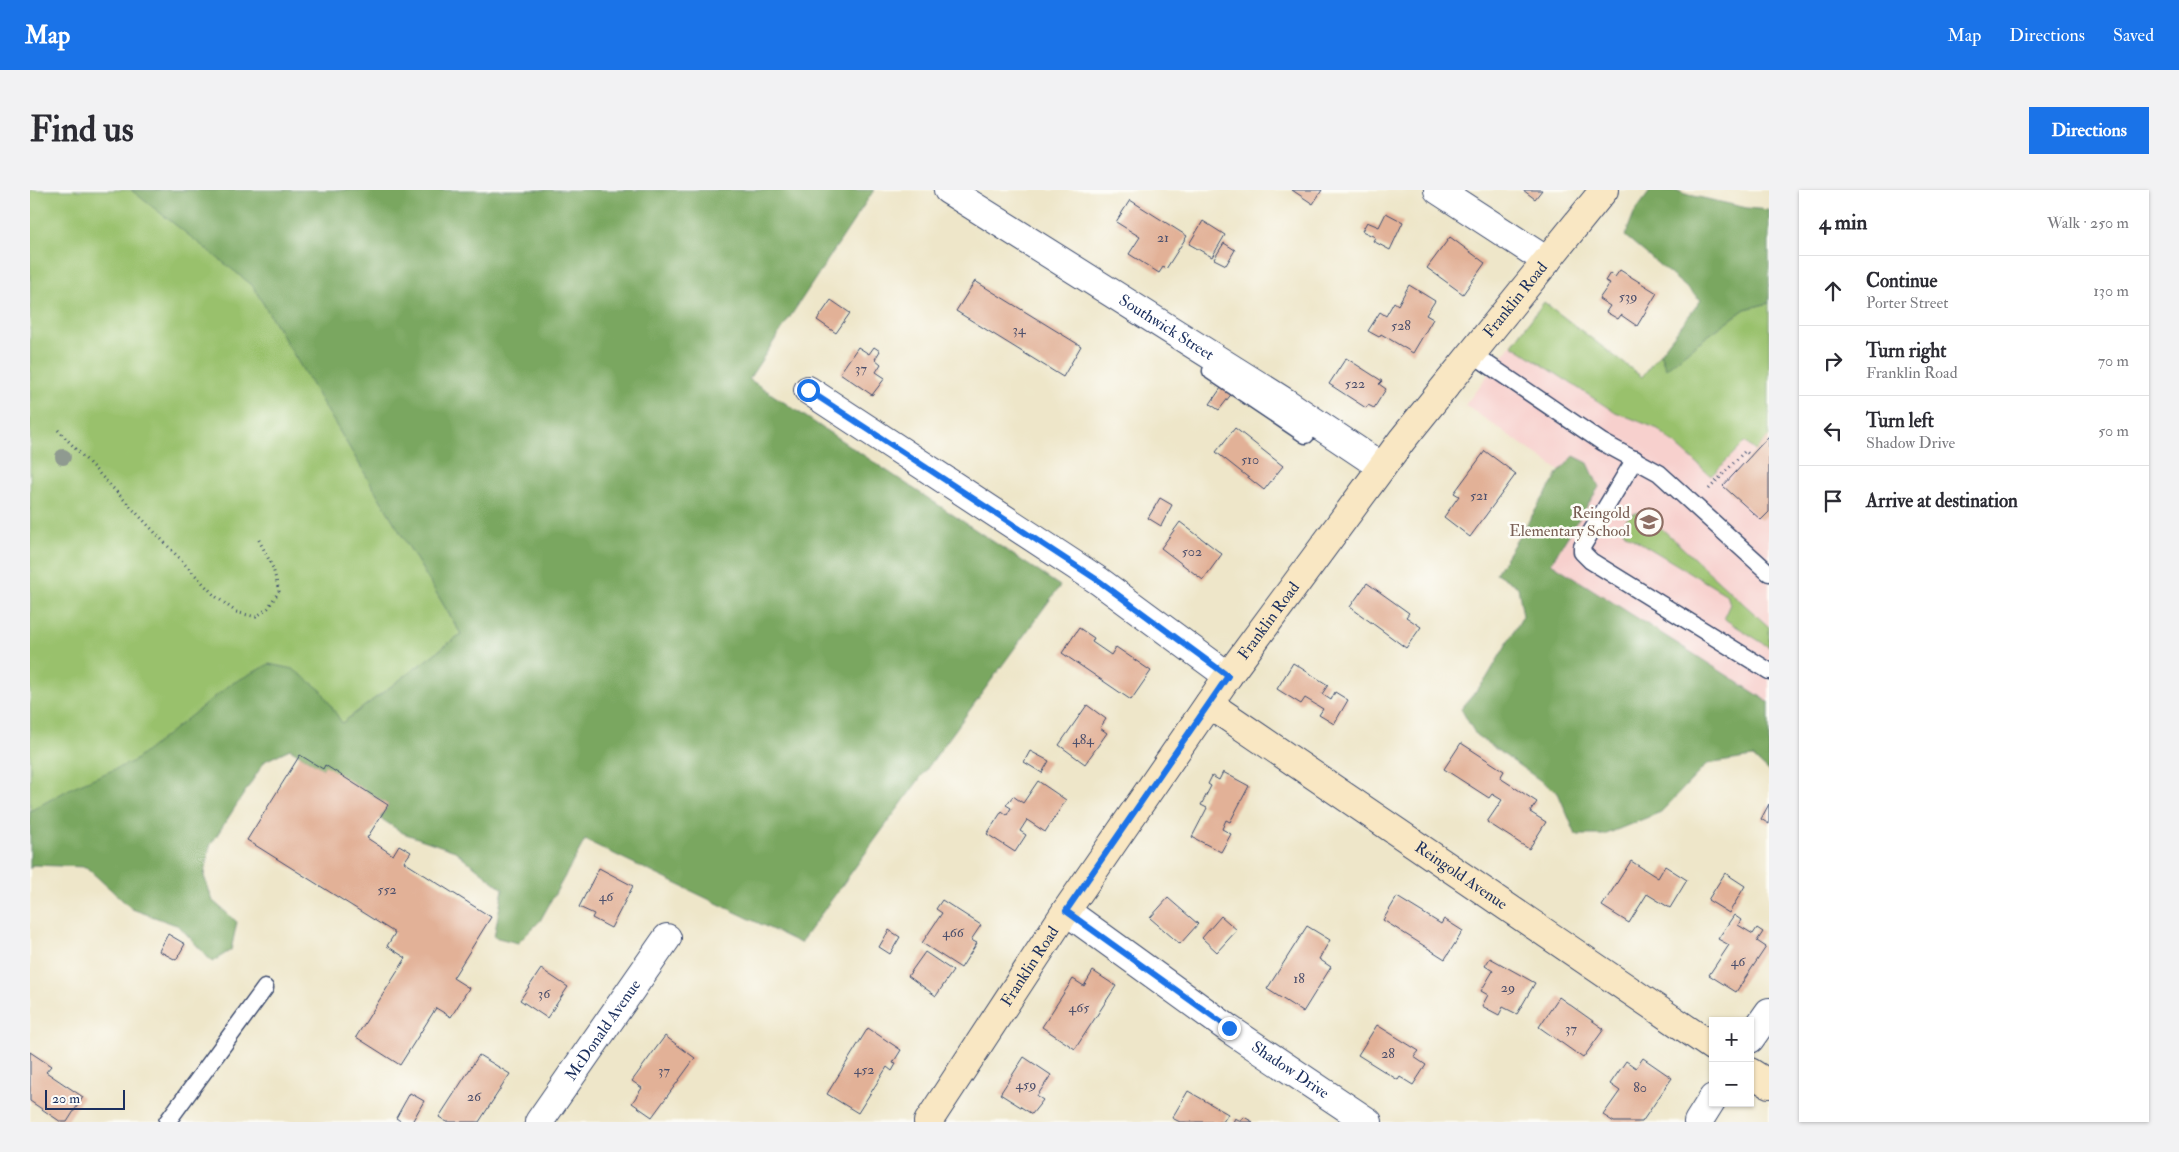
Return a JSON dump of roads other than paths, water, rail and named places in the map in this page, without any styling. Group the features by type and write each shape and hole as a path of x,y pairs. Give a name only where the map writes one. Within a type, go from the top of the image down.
{"main road":[{"name":"Franklin Road","path":"928,1122 1066,911 1228,676 1382,467 1471,353 1604,190"},
{"name":"Reingold Avenue","path":"1209,704 1709,1044"},
{"path":"1754,1075 1769,1084"}],"street":[{"name":"Southwick Street","path":"947,190 1286,402 1382,467"},
{"path":"1438,190 1547,261"},
{"path":"808,390 1099,581 1228,676"},
{"name":"Shadow Drive","path":"1066,911 1229,1028 1368,1122"},
{"name":"McDonald Avenue","path":"539,1122 668,938"},
{"path":"1754,1033 1769,1012"},
{"path":"1698,1122 1709,1104"}],"lane":[{"path":"947,190 1306,435"},
{"path":"1471,353 1602,442 1659,473 1769,573"},
{"path":"1635,459 1582,547 1582,552 1591,562 1769,671"},
{"path":"167,1122 265,988"}],"place":[{"name":"Reingold Elementary School","path":"1649,522"}]}
